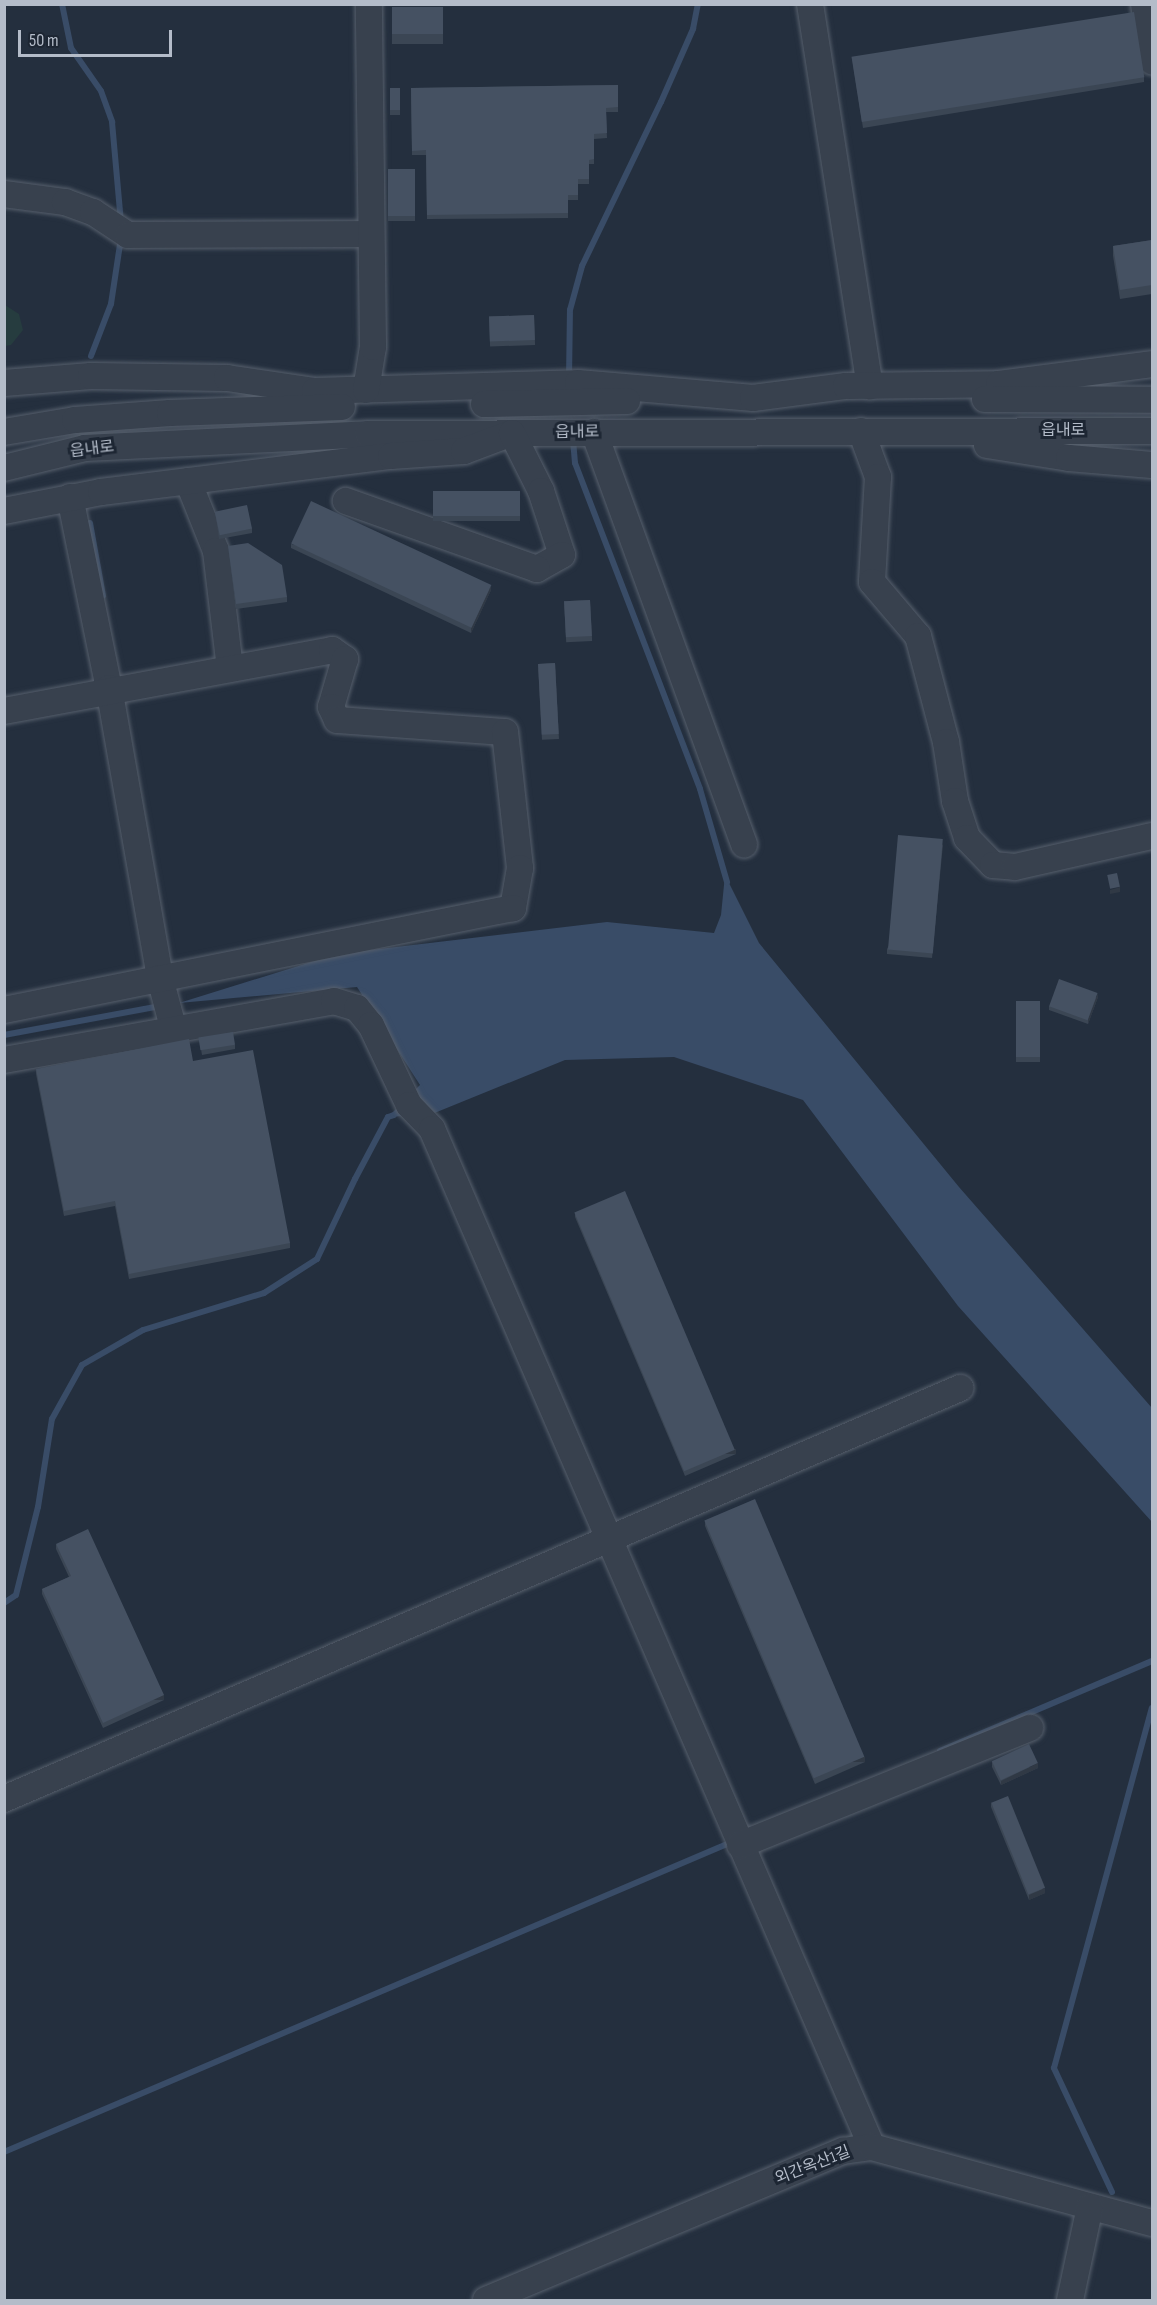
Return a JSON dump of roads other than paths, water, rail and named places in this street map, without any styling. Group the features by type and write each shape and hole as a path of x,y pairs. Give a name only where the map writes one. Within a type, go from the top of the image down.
{"street":[{"path":"366,390 373,347 369,4"},
{"path":"810,4 858,386"},
{"path":"1144,4 1152,61"},
{"path":"4,194 65,202 93,212 117,229 370,234"},
{"path":"4,383 91,376 227,378 315,391 567,383 753,398 858,386 999,384 1152,364"},
{"name":"읍내로","path":"4,432 75,420 182,412 753,398 1152,400"},
{"path":"861,431 888,445 984,445 1033,450 1069,458 1152,465"},
{"path":"861,431 878,477 872,582 918,636 946,742 955,801 967,838 993,865 1015,867 1152,836"},
{"name":"읍내로","path":"4,468 85,448 368,434 1152,431"},
{"path":"4,511 70,497 188,481 391,456 464,451 512,433 540,491 562,555 537,569 346,501"},
{"path":"590,433 744,845"},
{"path":"188,481 216,551 230,668"},
{"path":"70,497 110,688 160,978 174,1031"},
{"path":"4,711 110,688 332,650 345,659 331,706 337,720 505,732 520,868 513,908 4,1010"},
{"path":"4,1060 334,1001 357,1008 371,1025 409,1105 432,1129 872,2147"},
{"path":"4,1799 960,1388"},
{"path":"740,1845 1030,1728"},
{"name":"외간옥산1길","path":"486,2301 843,2151 872,2147 1152,2223"},
{"path":"1070,2301 1090,2207"}],"water":[{"path":"725,875 759,943 959,1187 1152,1408 1152,1522 958,1306 803,1100 674,1057 565,1060 432,1114 388,1117 420,1085 357,987 179,1003 337,954 607,922 714,933 721,915"}],"waterway":[{"path":"62,4 71,48 101,91 112,122 121,222"},
{"path":"569,379 570,310 582,266 661,102 693,29 698,4"},
{"path":"91,356 111,304 121,238"},
{"path":"573,440 575,463 700,789 727,882"},
{"path":"90,523 103,596"},
{"path":"4,1035 160,1006"},
{"path":"4,1603 16,1595 38,1507 52,1419 82,1365 143,1330 264,1293 317,1259 388,1117 394,1115"},
{"path":"940,1751 1152,1661"},
{"path":"1112,2192 1054,2068 1152,1708"},
{"path":"4,2152 732,1842"}]}
